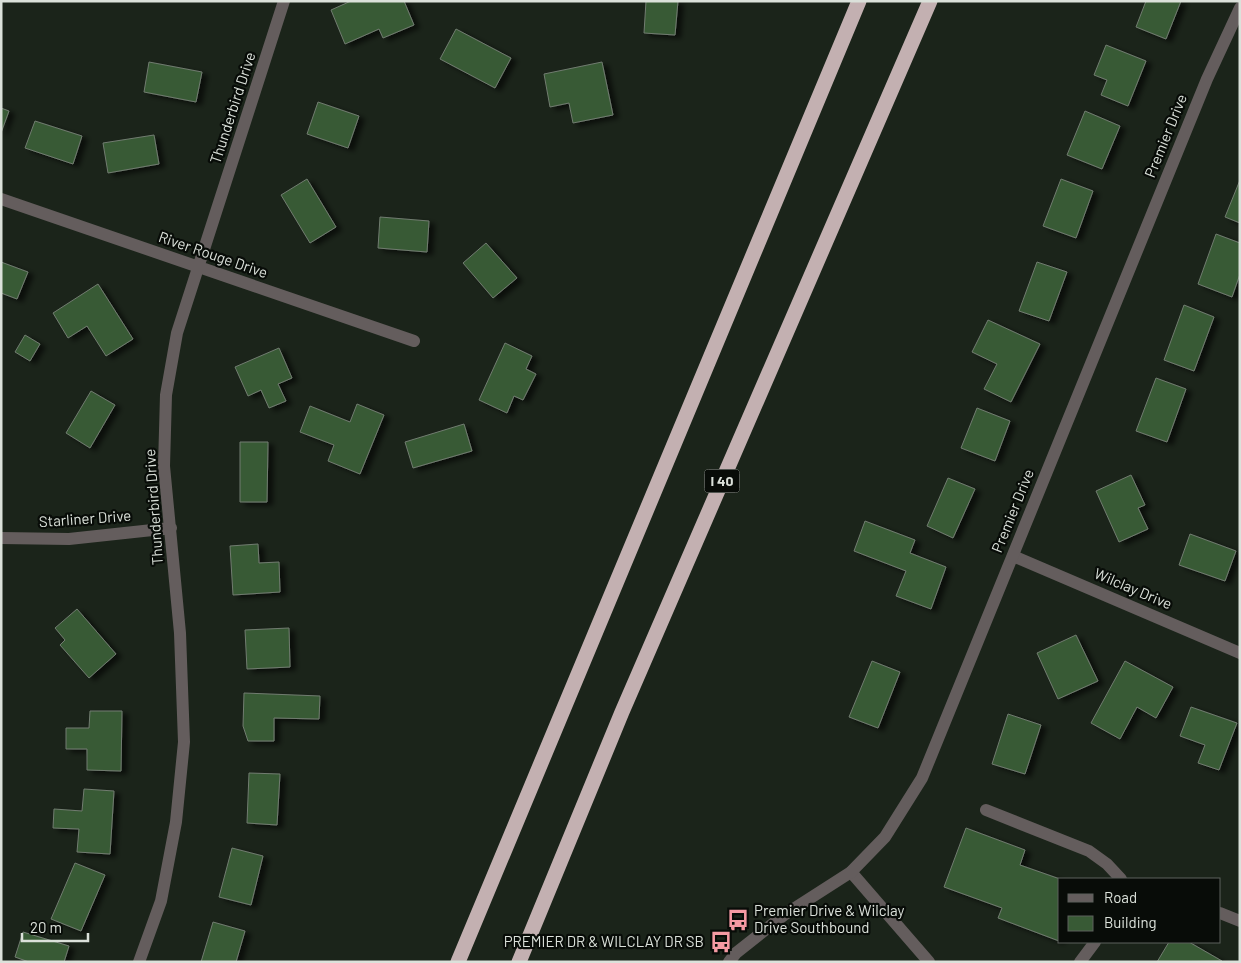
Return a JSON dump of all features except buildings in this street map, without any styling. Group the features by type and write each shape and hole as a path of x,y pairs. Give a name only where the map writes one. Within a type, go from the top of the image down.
{"highway":[{"path":"458,962 859,1"},
{"name":"I 40","path":"519,962 622,712 930,1"}],"street":[{"name":"Thunderbird Drive","path":"139,962 162,901 176,822 184,742 180,633 164,466 166,394 178,333 284,1"},
{"name":"Premier Drive","path":"729,962 736,953 784,914 851,872 885,837 922,778 1207,79 1240,8"},
{"name":"River Rouge Drive","path":"1,199 414,341"},
{"name":"Starliner Drive","path":"1,538 69,539 171,528"},
{"name":"Wilclay Drive","path":"1012,556 1240,653"},
{"path":"986,810 1088,851 1107,864 1120,878"},
{"path":"851,872 929,962"},
{"path":"1221,913 1240,921"},
{"path":"1080,962 1094,943"}],"place":[{"name":"Premier Drive & Wilclay Drive Southbound","path":"738,920"},
{"name":"PREMIER DR & WILCLAY DR SB","path":"721,942"}]}
